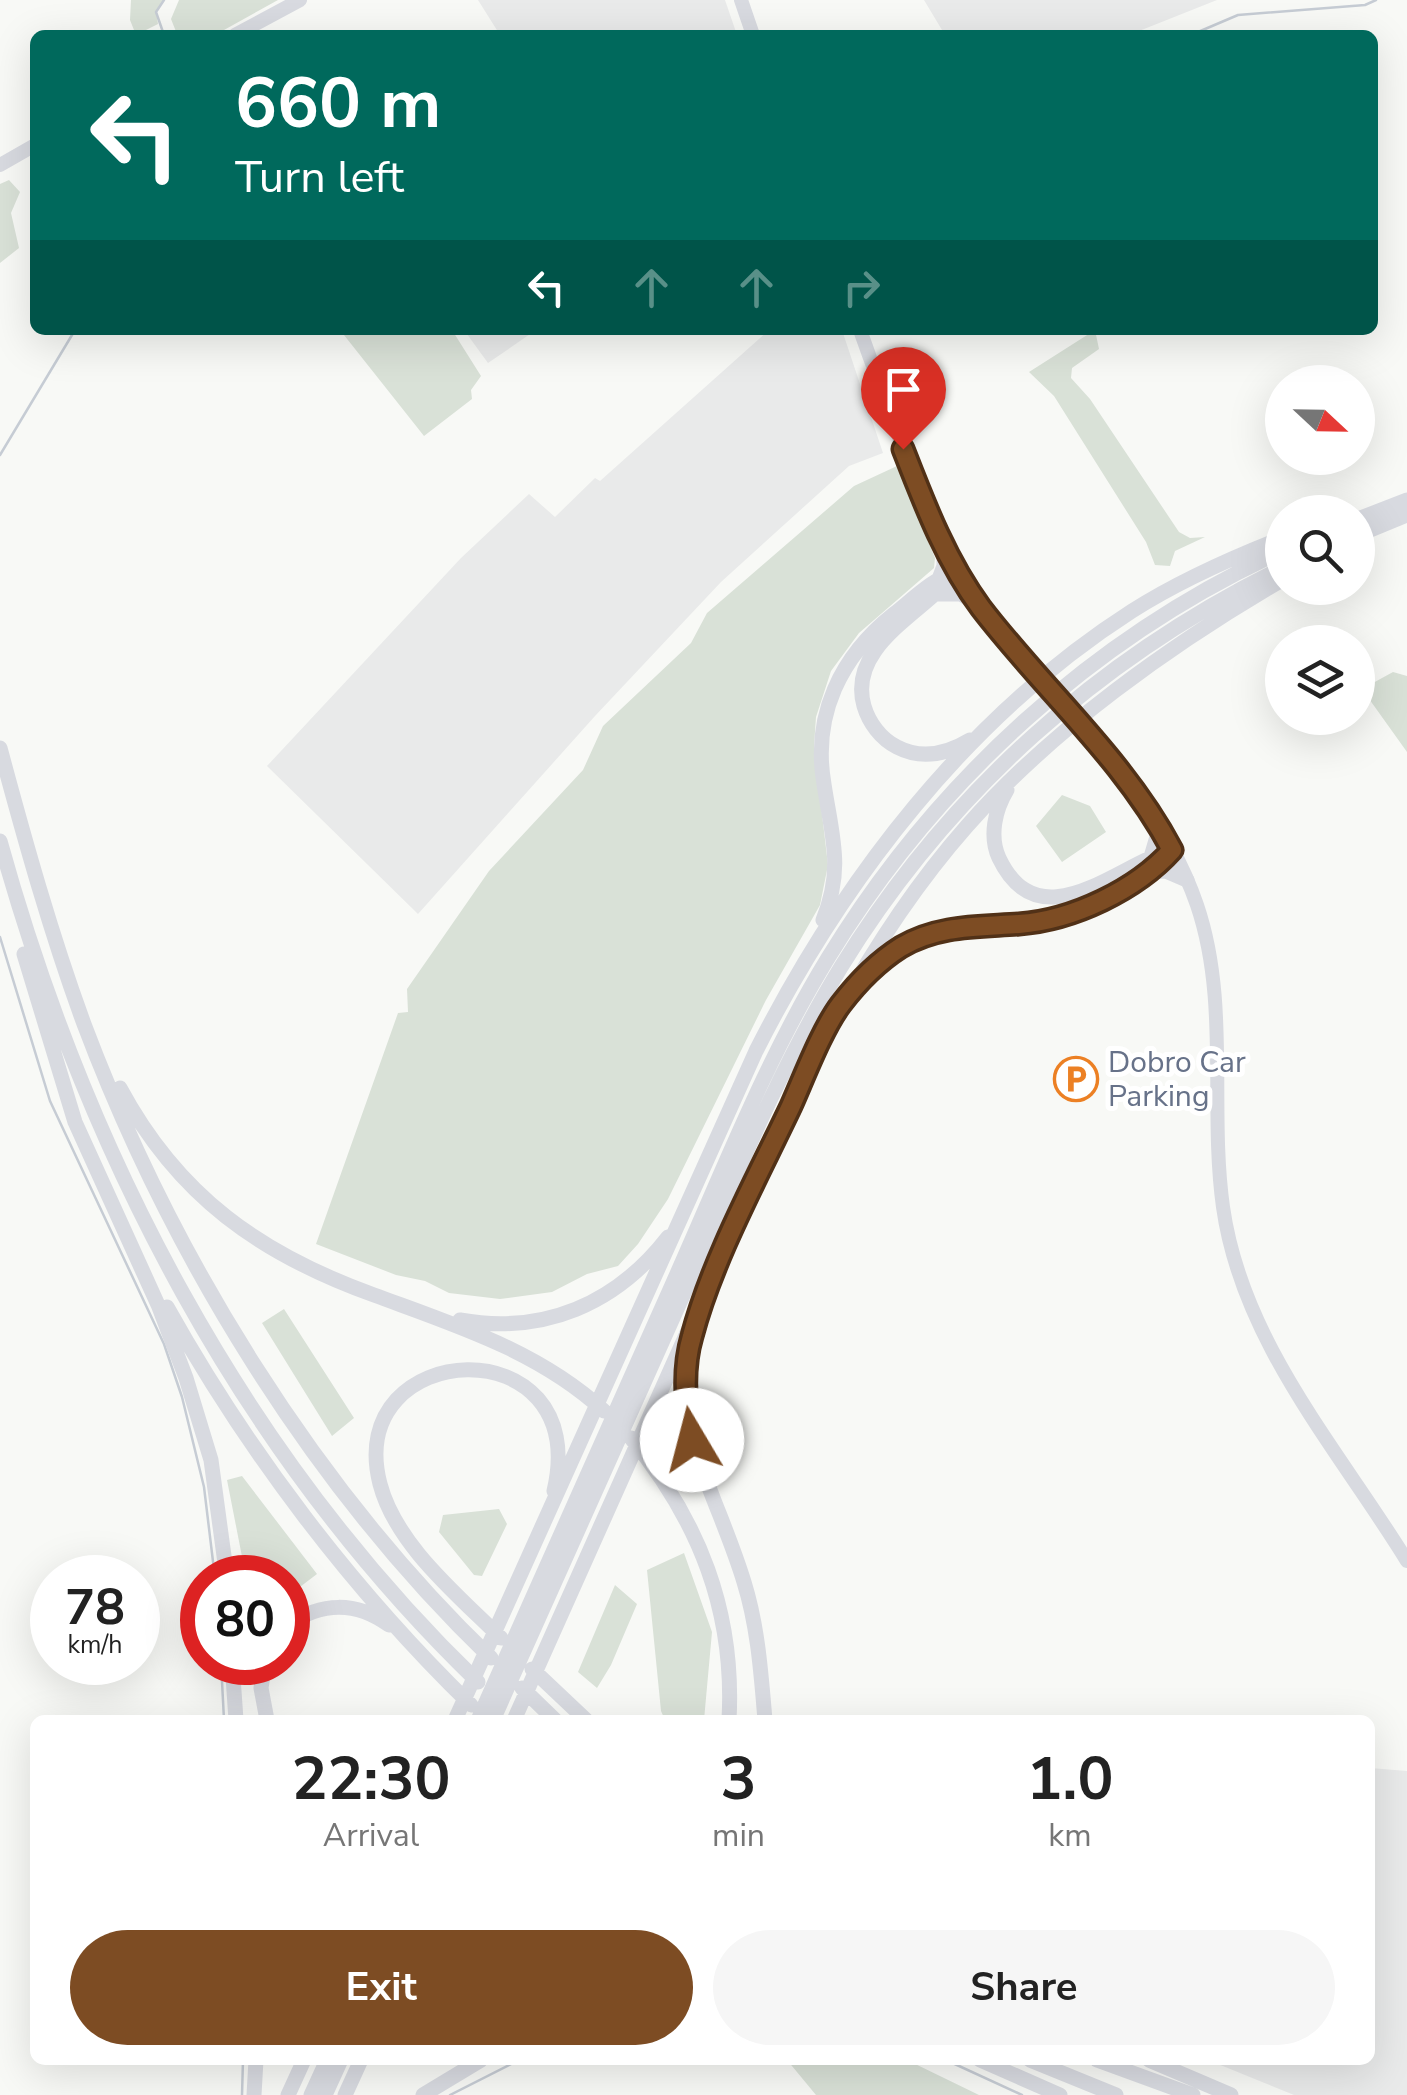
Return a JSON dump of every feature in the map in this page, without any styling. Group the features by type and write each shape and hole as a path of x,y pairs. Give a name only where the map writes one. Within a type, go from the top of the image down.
{"highway":[{"path":"1375,506 1401,509"},
{"path":"1375,515 1401,509"},
{"path":"1375,535 1401,509"},
{"path":"811,951 834,892 837,855 823,782 821,751 826,713 840,675 856,649 878,626 939,587 944,544"},
{"path":"458,1715 756,1051 811,951 900,825 986,730 1069,657 1133,611 1265,545"},
{"path":"491,1715 796,1015 854,916 894,862 986,756 1084,670 1198,594 1265,560"},
{"path":"958,571 873,651 862,676 862,700 880,735 920,754 946,752 986,730"},
{"path":"628,1401 782,1077 840,970 902,877 972,794 1070,703 1178,625 1265,577"},
{"path":"939,587 979,605"},
{"path":"518,1715 711,1280 840,1006 884,932 967,826 1015,778 1096,706 1156,661 1265,591"},
{"path":"0,748 84,1024 132,1138 218,1305 330,1472 412,1574 476,1645 550,1715"},
{"path":"1015,778 998,806 994,845 1010,874 1029,890 1054,896 1077,894 1149,865 1187,880"},
{"path":"1149,865 1159,830 1157,820"},
{"path":"0,841 47,994 82,1089 142,1217 206,1333 260,1419 342,1530 416,1618 511,1715"},
{"path":"840,1006 876,966 919,939 959,927 1022,924 1063,916 1096,902 1172,850"},
{"path":"8,872 12,908 60,1080 176,1352 200,1419 216,1488 224,1555"},
{"path":"84,1024 142,1128 172,1167 210,1206 254,1239 372,1295 524,1355 571,1384 620,1425 654,1466 694,1532 712,1578 727,1652 728,1715"},
{"path":"417,1310 482,1324 532,1323 559,1316 599,1300 624,1283 654,1254 681,1217"},
{"path":"126,1234 234,1417 310,1520 404,1636 484,1715"},
{"path":"711,1280 692,1335 686,1368 686,1405 700,1464 751,1609 765,1715"},
{"path":"545,1523 556,1480 558,1448 547,1414 530,1392 505,1376 468,1368 426,1378 402,1395 384,1423 378,1448 380,1486 391,1510 409,1539 443,1579 581,1715"},
{"path":"310,1612 338,1606 360,1609 404,1636"},
{"path":"481,1715 526,1630"},
{"path":"234,1685 236,1715"},
{"path":"261,1685 265,1715"},
{"path":"254,2095 256,2065"},
{"path":"288,2095 302,2065"},
{"path":"311,2095 324,2065"},
{"path":"325,2095 339,2065"},
{"path":"345,2095 359,2065"},
{"path":"423,2095 474,2065"},
{"path":"991,2065 1060,2095"},
{"path":"1042,2065 1116,2095"},
{"path":"1111,2065 1193,2095"},
{"path":"1161,2065 1232,2095"}],"main road":[{"path":"244,30 300,0"},
{"path":"741,0 751,30"},
{"path":"0,165 30,148"},
{"path":"862,335 905,455 958,571 979,605 1157,820 1187,880 1198,907 1214,987 1220,1187 1238,1277 1264,1335 1326,1439 1406,1559"}],"shaded area":[{"path":"131,0 164,0 156,12 158,24 134,30"},
{"path":"179,0 278,0 224,30 175,30 171,19"},
{"path":"478,0 725,0 735,30 497,30"},
{"path":"924,0 1217,0 1142,30 942,30"},
{"path":"9,180 20,192 11,213 19,248 0,263 0,184"},
{"path":"344,335 455,335 481,376 471,390 472,399 424,436"},
{"path":"468,335 529,335 488,363"},
{"path":"763,335 844,335 883,453 849,466 721,582 418,914 267,766 461,558 529,494 555,517 595,478 600,481"},
{"path":"1087,335 1096,335 1099,349 1072,368 1071,378 1090,399 1179,532 1190,538 1205,537 1175,551 1170,566 1155,565 1146,542 1054,396 1029,372"},
{"path":"897,466 935,558 934,568 859,633 831,671 816,717 814,746 828,865 820,905 766,1000 668,1199 638,1244 618,1266 587,1274 552,1292 500,1299 449,1293 316,1244 398,1013 408,1012 407,989 489,871 583,770 603,726 691,643 707,613 854,486"},
{"path":"1393,672 1407,676 1407,752 1375,707 1375,682"},
{"path":"1062,795 1090,806 1106,832 1062,862 1036,826"},
{"path":"284,1309 354,1418 332,1436 262,1323"},
{"path":"242,1476 302,1555 242,1555 227,1480"},
{"path":"499,1509 507,1524 482,1576 474,1575 439,1532 443,1515"},
{"path":"684,1553 712,1632 704,1715 663,1715 661,1711 647,1570"},
{"path":"615,1585 637,1604 597,1688 578,1672"},
{"path":"1375,1768 1407,1771 1407,2095 1294,2095 1220,2065 1375,2065"},
{"path":"791,2065 917,2065 979,2095 816,2095"}],"waterway":[{"path":"162,30 156,12 164,0"},
{"path":"1203,30 1238,15 1365,5 1376,0"},
{"path":"0,455 72,335"},
{"path":"0,937 50,1101 164,1344 182,1397 204,1487 212,1555"},
{"path":"222,1685 224,1715"},
{"path":"242,2095 243,2065"},
{"path":"450,2095 509,2065"},
{"path":"957,2065 1022,2095"}],"place":[{"name":"Dobro Car Parking","path":"1076,1079"}],"route":[{"path":"692,1440 686,1405 687,1358 692,1335 711,1280 840,1006 876,966 902,946 959,927 1038,922 1063,916 1147,873 1172,850 1146,805 979,605 944,544 903,449"}]}
